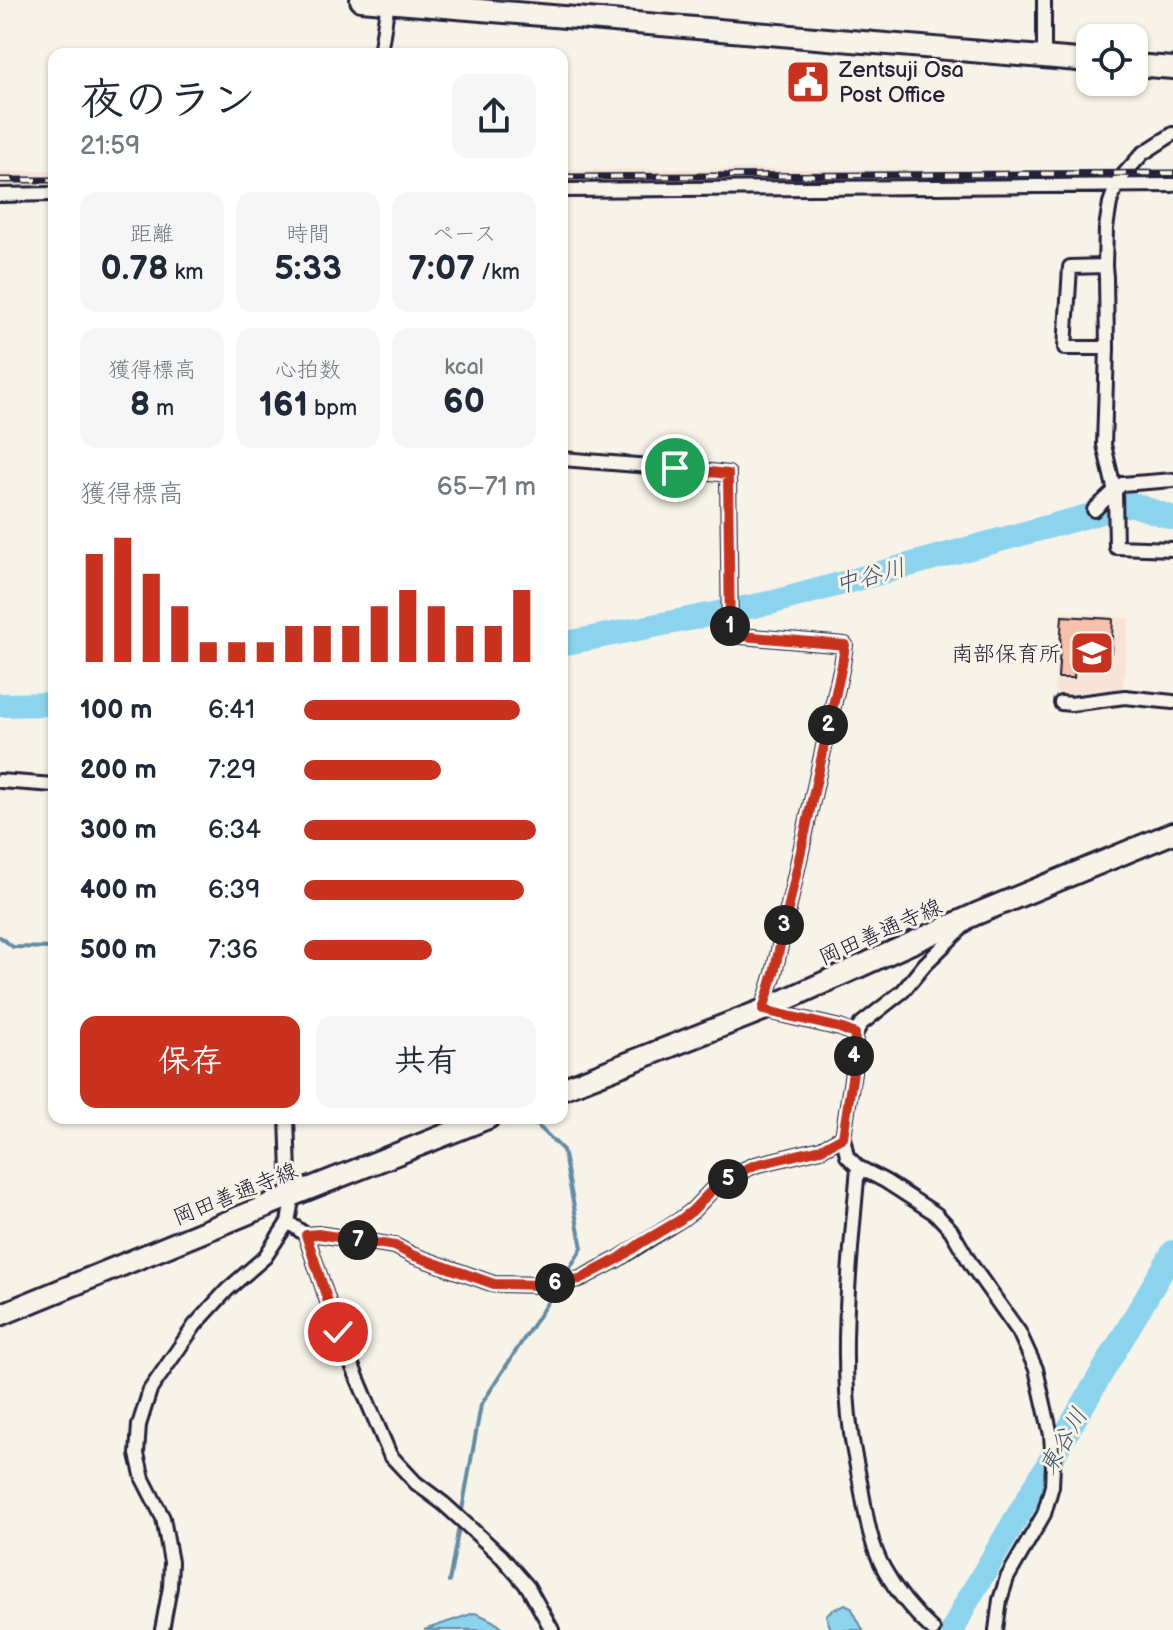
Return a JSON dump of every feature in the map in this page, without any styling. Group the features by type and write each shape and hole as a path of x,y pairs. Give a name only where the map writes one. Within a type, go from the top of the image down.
{"main road":[{"path":"361,0 1076,60"},
{"path":"1148,66 1173,68"},
{"name":"岡田善通寺線","path":"568,1087 763,1010 976,914 1173,833"},
{"name":"岡田善通寺線","path":"0,1315 473,1124"}],"street":[{"path":"1044,0 1044,57"},
{"path":"381,48 388,2"},
{"path":"1173,134 1142,154 1123,174 1110,203 1105,266 1107,348 1104,445 1115,492 1116,547 1173,549"},
{"path":"568,190 1173,185"},
{"path":"0,195 48,194"},
{"path":"1105,266 1070,267 1065,348 1107,348"},
{"path":"568,459 728,474 730,635 845,645 774,973 763,1010 855,1034"},
{"path":"1094,510 1122,484 1173,480"},
{"path":"1061,703 1125,697 1173,702"},
{"path":"0,781 48,785"},
{"path":"976,914 925,964 903,991 861,1024 855,1034 853,1072 843,1137 847,1156 858,1167 936,1214 951,1230 972,1266 1019,1332 1036,1369 1051,1435 1052,1486 1044,1514 1007,1578 996,1630"},
{"path":"162,1630 171,1562 163,1518 143,1479 137,1454 139,1425 150,1390 195,1325 227,1290 265,1257 288,1222 293,1195 287,1124"},
{"path":"306,1235 318,1234 395,1246 494,1284 542,1285 580,1279 680,1220 712,1190 735,1174 755,1165 821,1149 843,1137"},
{"path":"858,1167 847,1330 850,1433 870,1533 883,1567 925,1628"},
{"path":"288,1222 306,1235 338,1332 390,1455 416,1483 501,1556 528,1587 552,1630"}],"shaded area":[{"path":"1173,169 1173,180 568,184 568,170"},
{"path":"48,171 48,187 0,187 0,172"},
{"name":"南部保育所","path":"1061,612 1129,618 1123,690 1068,698 1058,694 1054,688"}],"water":[{"path":"845,1604 851,1607 863,1630 831,1630 826,1616"},
{"path":"474,1613 504,1630 424,1630"}],"building":[{"path":"1062,616 1113,619 1111,653 1076,651 1074,678 1058,678"}],"waterway":[{"name":"中谷川","path":"568,643 774,602 1131,504 1173,518"},
{"name":"中谷川","path":"0,705 48,704"},
{"path":"0,937 13,947 48,948"},
{"path":"536,1124 563,1150 582,1248 563,1279"},
{"name":"東谷川","path":"953,1630 1173,1252"},
{"path":"449,1582 481,1405 558,1286"}],"railway":[{"path":"568,177 1173,173"},
{"path":"0,180 48,180"}],"place":[{"name":"Zentsuji Osa Post Office","path":"808,82"},
{"name":"南部保育所","path":"1092,653"}],"route":[{"path":"338,1332 306,1235 318,1234 395,1246 494,1284 542,1285 580,1279 680,1220 712,1190 735,1174 755,1165 821,1149 843,1137 853,1072 855,1034 763,1010 774,973 845,645 730,635 728,474 675,468"}]}
